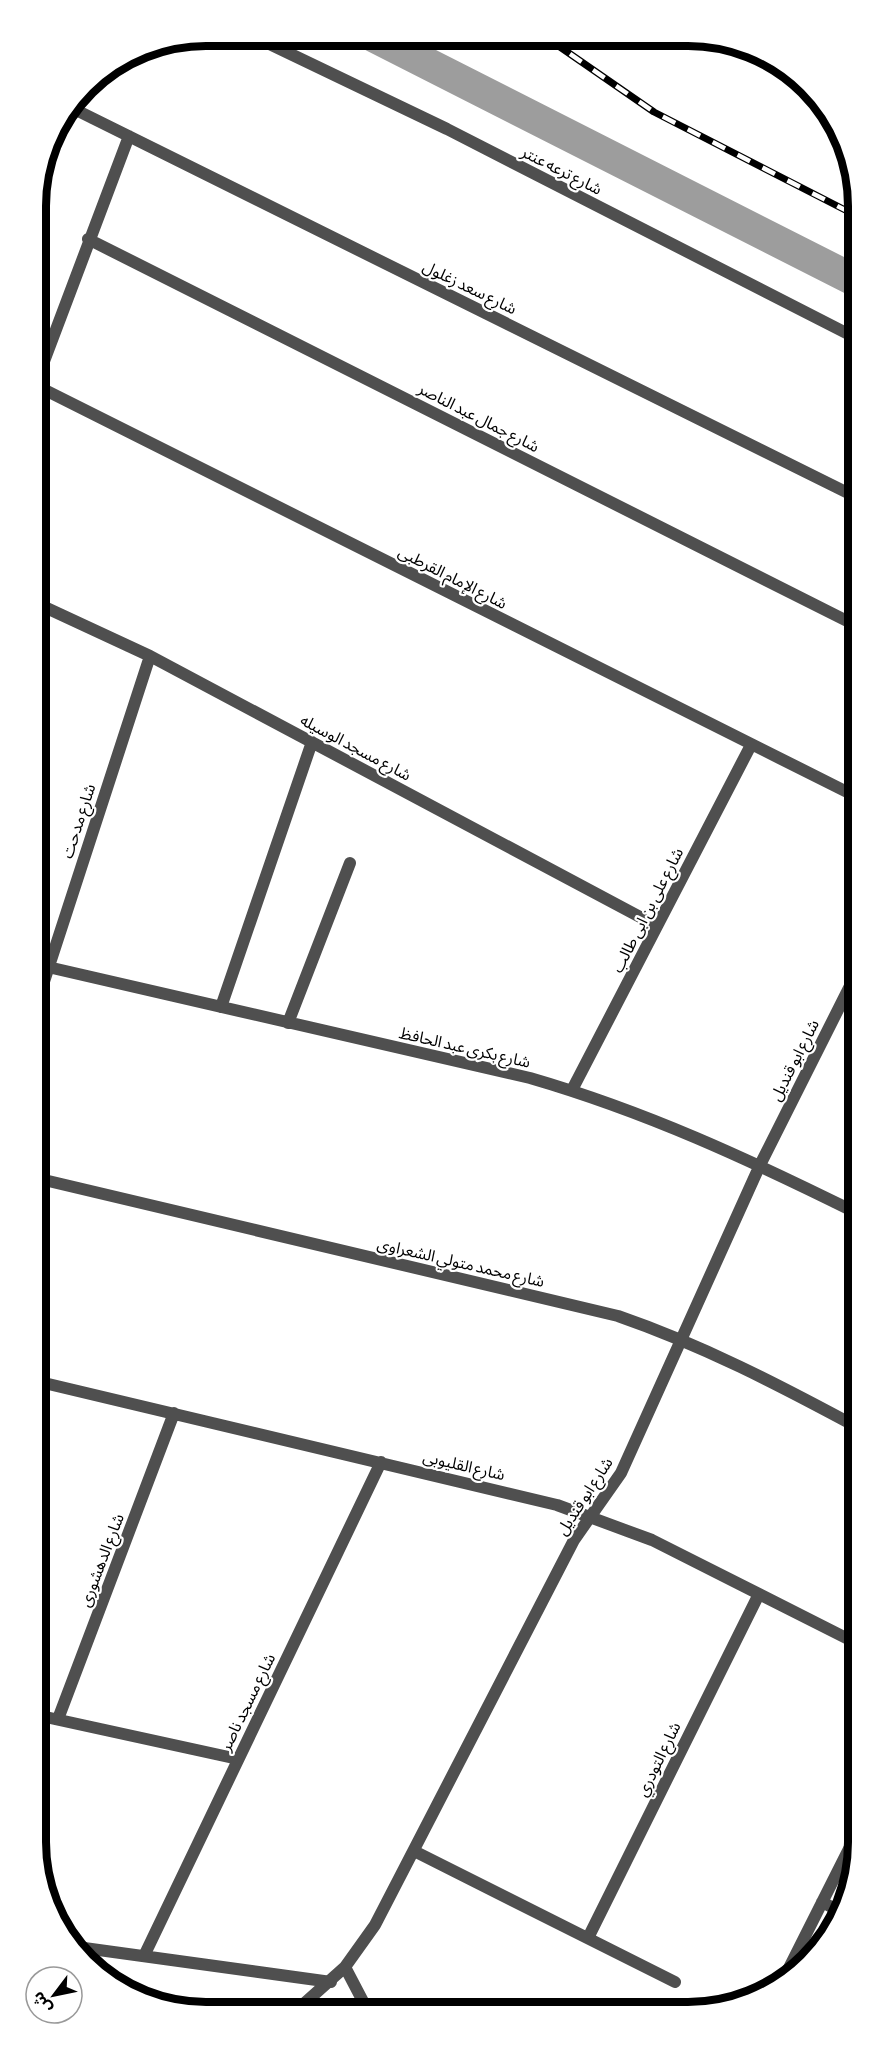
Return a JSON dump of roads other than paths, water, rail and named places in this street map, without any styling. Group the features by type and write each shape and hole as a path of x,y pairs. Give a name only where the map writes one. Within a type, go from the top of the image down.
{"street":[{"name":"شارع ترعه عنتر","path":"274,46 447,129 848,334"},
{"name":"شارع سعد زغلول","path":"79,111 848,493"},
{"path":"47,353 88,239 129,136"},
{"name":"شارع جمال عبد الناصر","path":"88,239 848,621"},
{"name":"شارع الإمام القرطبى","path":"47,391 848,793"},
{"name":"شارع مسجد الوسيله","path":"47,608 150,656 657,926"},
{"name":"شارع مدحت","path":"47,972 150,656"},
{"path":"221,1007 312,742"},
{"name":"شارع على بن ابى طالب","path":"572,1090 751,745"},
{"path":"288,1023 350,864"},
{"name":"شارع بكرى عبد الحافظ","path":"48,967 572,1090 666,1124 760,1165 848,1209"},
{"name":"شارع ابو قنديل","path":"307,2002 345,1967 375,1925 574,1540 621,1473 760,1165 848,990"},
{"name":"شارع محمد متولي الشعراوى","path":"46,1181 618,1316 681,1339 736,1363 848,1422"},
{"name":"شارع القليوبى","path":"46,1383 526,1496 590,1516 652,1540 848,1639"},
{"name":"شارع الدهشورى","path":"58,1719 174,1413"},
{"name":"شارع مسجد ناصر","path":"144,1956 381,1462"},
{"name":"شارع التودري","path":"588,1938 759,1594"},
{"path":"46,1717 238,1759"},
{"path":"790,1966 848,1850"},
{"path":"414,1851 675,1982"},
{"path":"822,1902 834,1908"},
{"path":"87,1948 331,1982"},
{"path":"345,1967 363,2002"}],"waterway":[{"path":"393,46 848,277"}],"railway":[{"path":"559,46 654,112 848,211"}]}
